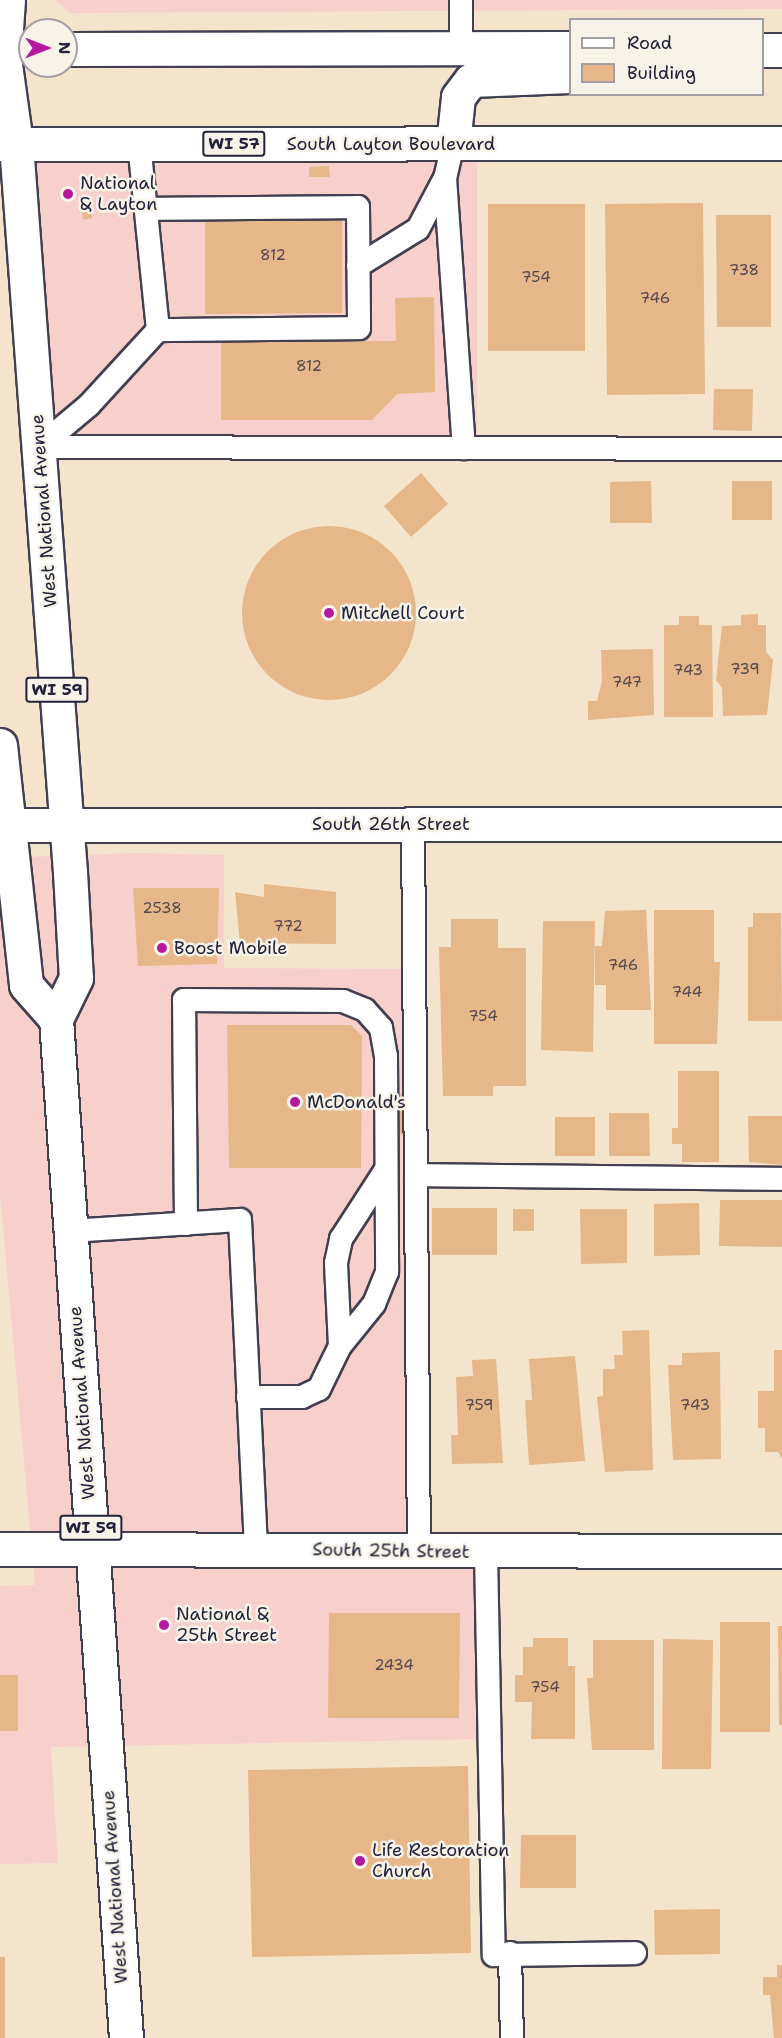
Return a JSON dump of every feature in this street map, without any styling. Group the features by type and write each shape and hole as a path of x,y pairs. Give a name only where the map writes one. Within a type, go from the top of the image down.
{"main road":[{"name":"West National Avenue","path":"8,0 11,56 8,144 39,447 68,826 76,978 56,1019 126,2038"},
{"path":"78,49 461,45 569,48"},
{"path":"764,50 782,50"},
{"path":"453,144 458,97 471,81 569,76"},
{"name":"South Layton Boulevard","path":"8,144 782,143"},
{"path":"0,745 4,825 26,985 56,1019"},
{"name":"South 26th Street","path":"4,825 782,824"},
{"name":"South 25th Street","path":"0,1549 419,1552 782,1551"}],"lane":[{"path":"461,0 461,45"},
{"path":"140,144 158,330"},
{"path":"358,266 418,229 445,178 453,144"},
{"path":"445,178 464,448"},
{"path":"39,447 89,405 158,330 359,328 358,207 146,209"},
{"path":"39,447 782,449"},
{"path":"413,825 419,1552"},
{"path":"186,1224 184,1000 343,1001 364,1010 381,1028 386,1056 387,1272 374,1305 340,1346 319,1389 302,1397 248,1397"},
{"path":"340,1346 336,1263 341,1239 385,1171"},
{"path":"416,1175 782,1179"},
{"path":"70,1231 240,1220 256,1550"},
{"path":"486,1552 494,1955 634,1953"},
{"path":"510,1953 512,2038"}],"shaded area":[{"path":"55,0 782,0 782,9 70,13"},
{"path":"16,144 477,144 477,448 39,447"},
{"path":"137,853 224,855 224,968 414,969 419,1551 486,1552 481,1739 51,1747 58,1863 0,1864 0,1586 35,1585 0,1193 0,858"}],"building":[{"path":"329,166 330,177 309,177 309,167"},
{"path":"90,198 92,218 83,220 81,199"},
{"path":"342,198 342,313 205,314 205,199"},
{"path":"703,203 705,394 607,395 605,204"},
{"path":"488,204 585,204 585,351 488,351"},
{"path":"716,215 771,215 771,327 717,327"},
{"path":"434,297 435,392 397,394 372,420 221,420 221,341 396,341 395,298"},
{"path":"714,389 753,389 752,431 713,430"},
{"path":"421,473 448,504 411,537 384,506"},
{"path":"651,481 652,523 610,523 610,482"},
{"path":"732,481 772,481 772,520 732,520"},
{"name":"Mitchell Court","path":"329,526 346,527 362,532 378,540 391,551 402,564 410,580 415,596 415,630 410,646 402,662 391,675 378,686 362,694 346,699 329,700 312,699 296,694 280,686 267,675 256,662 248,646 243,630 242,613 243,596 248,580 256,564 267,551 280,540 296,532 312,527"},
{"path":"758,614 758,625 766,625 766,652 773,660 767,715 723,716 722,688 716,680 722,626 741,625 741,615"},
{"path":"679,616 699,616 699,625 712,625 713,717 664,717 664,625 679,625"},
{"path":"653,649 654,715 588,720 588,701 597,701 602,681 601,650"},
{"path":"264,884 336,892 336,944 240,943 235,892 264,897"},
{"path":"133,888 219,888 217,964 138,966"},
{"path":"646,910 651,1010 606,1010 606,985 595,985 595,946 602,946 605,911"},
{"path":"654,910 714,910 714,962 720,962 717,1044 654,1044"},
{"path":"753,913 781,913 782,1021 748,1021 748,927 753,927"},
{"path":"451,919 498,919 498,948 526,948 526,1086 493,1086 493,1096 443,1096 439,947 451,947"},
{"path":"543,921 595,921 593,1052 541,1050"},
{"name":"McDonald's","path":"227,1025 351,1025 362,1036 361,1168 229,1168"},
{"path":"678,1071 719,1071 719,1162 682,1162 682,1144 672,1144 672,1128 678,1128"},
{"path":"390,1094 405,1094 405,1134 390,1134"},
{"path":"609,1113 649,1113 650,1156 609,1156"},
{"path":"748,1116 782,1116 782,1165 749,1162"},
{"path":"555,1117 595,1117 595,1156 555,1156"},
{"path":"720,1200 782,1200 782,1247 719,1246"},
{"path":"699,1203 700,1255 654,1256 654,1204"},
{"path":"432,1208 497,1208 497,1255 432,1255"},
{"path":"513,1209 534,1209 534,1231 513,1231"},
{"path":"580,1209 627,1209 627,1263 581,1264"},
{"path":"649,1330 653,1470 605,1472 597,1397 603,1396 603,1369 615,1369 614,1355 623,1355 622,1331"},
{"path":"774,1350 782,1350 782,1459 778,1452 765,1452 765,1428 758,1428 758,1391 774,1391"},
{"path":"720,1352 721,1459 673,1460 668,1365 682,1365 682,1353"},
{"path":"575,1356 585,1461 529,1465 525,1400 532,1400 529,1359"},
{"path":"496,1359 503,1463 452,1464 451,1435 458,1435 456,1377 473,1376 472,1360"},
{"path":"329,1613 460,1613 459,1718 328,1718"},
{"path":"720,1622 770,1622 770,1732 720,1732"},
{"path":"778,1626 782,1626 782,1725 779,1725"},
{"path":"533,1638 568,1638 568,1666 575,1666 575,1739 531,1739 532,1702 515,1702 515,1675 523,1675 523,1647 533,1647"},
{"path":"663,1639 713,1640 711,1769 662,1769"},
{"path":"593,1640 654,1640 654,1750 592,1750 587,1678 593,1678"},
{"path":"0,1675 18,1675 18,1731 0,1731"},
{"name":"Life Restoration Church","path":"468,1766 471,1953 252,1957 248,1770"},
{"path":"521,1835 576,1835 576,1888 520,1888"},
{"path":"720,1909 720,1954 655,1955 654,1910"},
{"path":"0,1957 5,1957 5,2038 0,2038"},
{"path":"777,1965 782,1965 782,2038 774,2038 770,1995 763,1995 763,1977 777,1977"}],"place":[{"name":"National & Layton","path":"68,194"},
{"name":"Mitchell Court","path":"329,613"},
{"name":"Boost Mobile","path":"162,948"},
{"name":"McDonald's","path":"295,1102"},
{"name":"National & 25th Street","path":"164,1625"},
{"name":"Life Restoration Church","path":"360,1861"}]}
